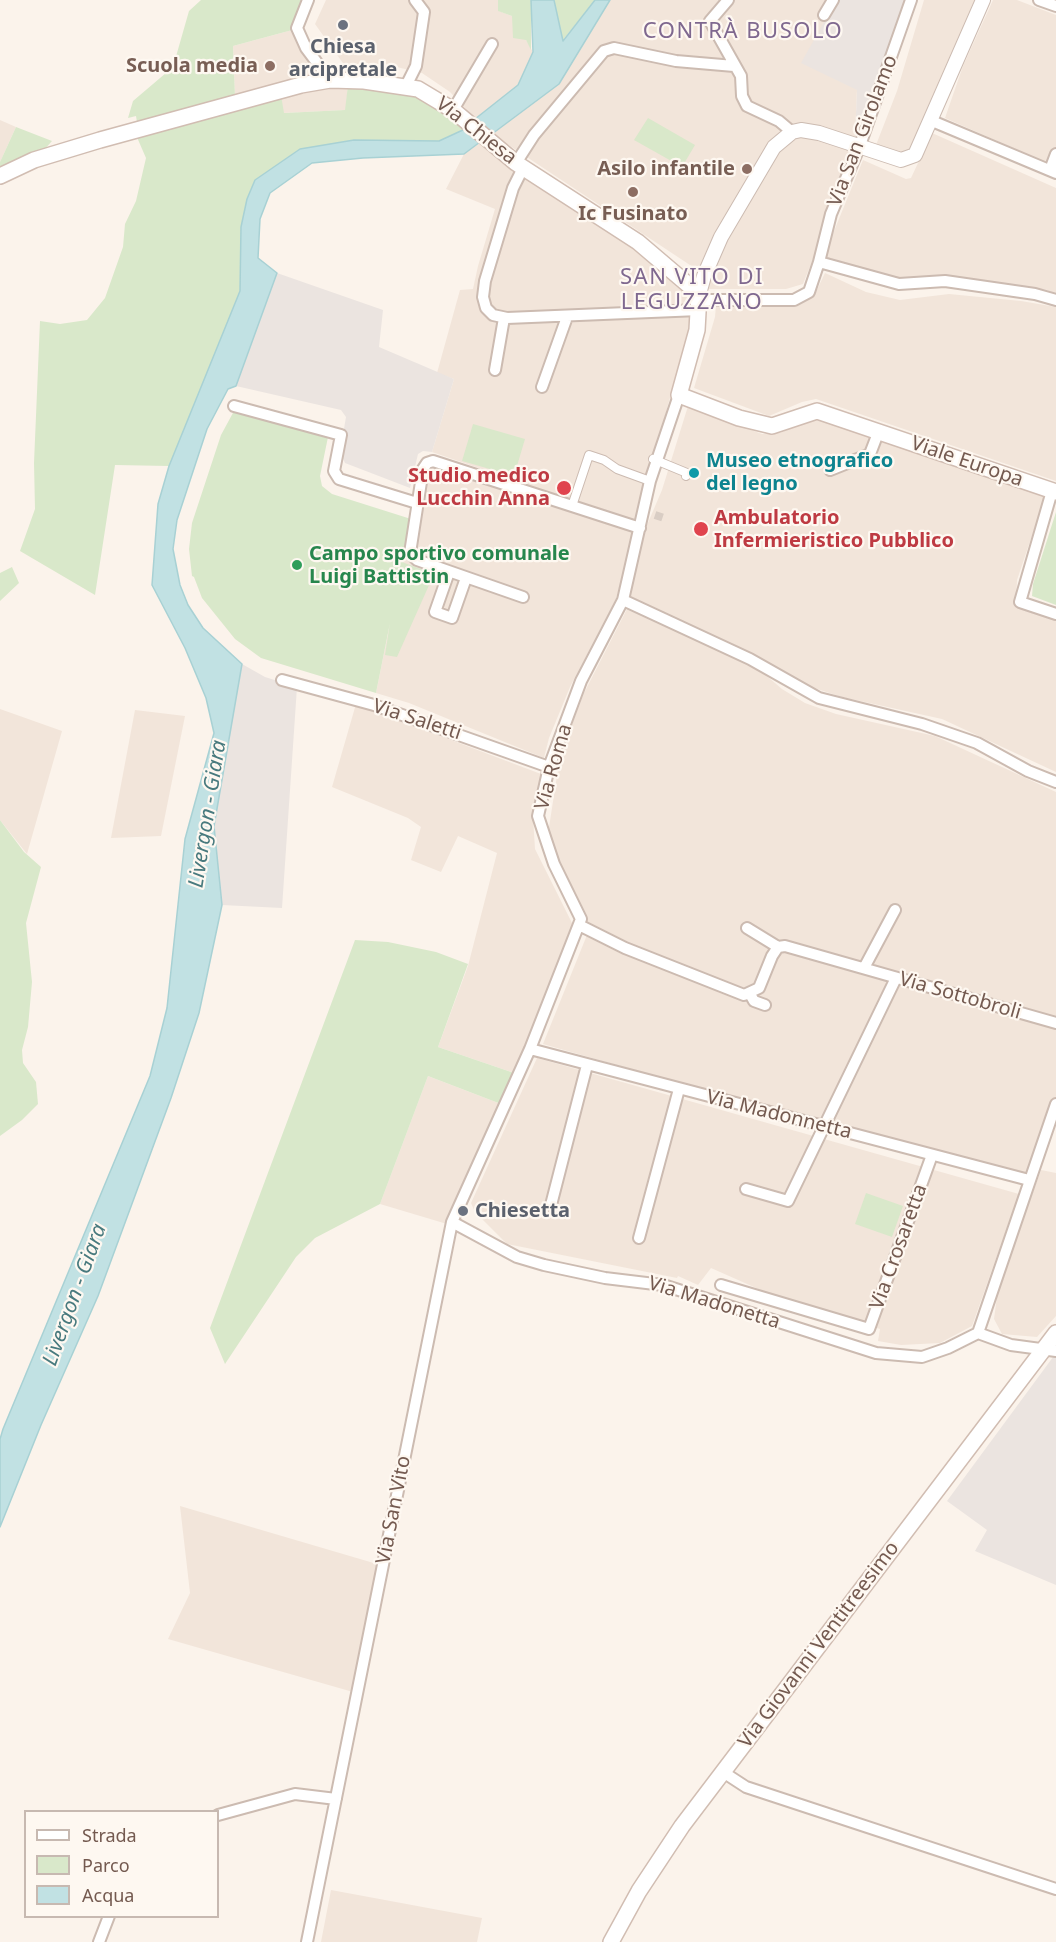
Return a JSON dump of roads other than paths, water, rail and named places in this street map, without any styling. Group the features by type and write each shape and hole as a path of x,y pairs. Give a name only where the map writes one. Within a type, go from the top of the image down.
{"main road":[{"name":"Via Chiesa","path":"4,170 100,140 301,86 330,80 406,86 418,89 453,110 520,165 638,242 699,301"},
{"name":"Via Roma","path":"679,396 697,330 699,301"},
{"name":"Viale Europa","path":"679,396 739,418 772,426 817,411 1054,492"},
{"name":"Via Giovanni Ventitreesimo","path":"611,1942 660,1858 723,1772 1047,1351 1056,1334"}],"street":[{"path":"308,0 297,28 306,48 330,80"},
{"path":"406,86 416,66 423,12 415,0"},
{"path":"728,0 711,21 741,76 742,96 747,106 779,122 792,132"},
{"path":"824,15 833,0"},
{"name":"Via San Girolamo","path":"504,318 567,317 699,301 794,300 809,292 831,214 859,148 911,0"},
{"path":"699,301 704,276 721,237 774,147 792,132 801,130 819,133 859,148 908,159 919,151 983,0"},
{"path":"1039,0 1056,6"},
{"path":"453,110 492,44"},
{"path":"495,370 504,318 493,315 486,308 483,297 520,165 534,135 604,51 614,48 676,61 734,66"},
{"path":"932,121 1053,171 1056,154"},
{"path":"819,262 899,284 945,281 1035,294 1056,300"},
{"path":"542,387 567,317"},
{"name":"Via Roma","path":"580,922 554,864 538,816 549,767 581,681 623,600 655,460 679,396"},
{"path":"234,406 341,435 334,471 339,479 417,503"},
{"path":"830,470 870,454 878,433"},
{"path":"572,506 589,455 604,460 617,470 650,481"},
{"path":"655,460 687,473 686,476"},
{"path":"523,597 417,560 410,553 423,469 433,461 640,528"},
{"path":"1054,492 1020,602 1056,614"},
{"path":"449,572 435,612 452,618 466,578"},
{"path":"623,600 750,659 819,698 922,724 977,743 1028,771 1056,782"},
{"name":"Via Saletti","path":"282,680 374,705 549,767"},
{"path":"864,968 895,910"},
{"path":"452,1222 530,1049 580,922 631,951 744,994 750,994 759,988 777,947"},
{"name":"Via Sottobroli","path":"747,928 777,947 785,946 896,978 952,991 987,1005 1056,1023"},
{"path":"746,1188 788,1201 896,978"},
{"path":"750,994 753,1001 765,1005"},
{"name":"Via Madonnetta","path":"530,1049 1029,1180"},
{"path":"551,1205 587,1065"},
{"path":"639,1238 679,1089"},
{"path":"1047,1351 1011,1345 978,1333 1056,1104"},
{"name":"Via Crosaretta","path":"720,1285 869,1329 932,1155"},
{"name":"Via Madonetta","path":"452,1222 518,1257 605,1278 663,1285 876,1353 922,1357 948,1348 978,1333"},
{"name":"Via San Vito","path":"307,1942 452,1222"},
{"path":"723,1772 746,1787 1056,1889"},
{"path":"219,1815 295,1794 336,1799"},
{"path":"99,1942 109,1918"}],"water":[{"path":"531,0 554,0 563,41 595,0 610,0 559,84 492,134 475,119 518,85 533,52"},
{"name":"Livergon - Giara","path":"465,129 480,142 464,154 363,158 312,163 270,193 260,219 258,258 277,273 236,386 228,389 207,429 177,520 173,549 180,585 188,605 203,628 242,664 214,826 222,905 199,1013 171,1098 98,1296 41,1425 0,1527 0,1439 3,1429 150,1076 167,1008 185,839 214,733 206,698 185,648 152,585 158,504 169,466 240,291 241,227 247,199 255,180 300,149 354,140 439,141"}],"tunnel":[{"path":"655,515 664,518"}],"place":[{"name":"Chiesa arcipretale","path":"343,25"},
{"name":"Scuola media","path":"270,66"},
{"name":"Asilo infantile","path":"747,169"},
{"name":"Ic Fusinato","path":"633,192"},
{"name":"Museo etnografico del legno","path":"694,473"},
{"name":"Studio medico Lucchin Anna","path":"564,488"},
{"name":"Ambulatorio Infermieristico Pubblico","path":"701,529"},
{"name":"Campo sportivo comunale Luigi Battistin","path":"297,565"},
{"name":"Chiesetta","path":"463,1211"}],"district":[{"name":"CONTRÀ BUSOLO","path":"743,32"},
{"name":"SAN VITO DI LEGUZZANO","path":"692,290"}]}
